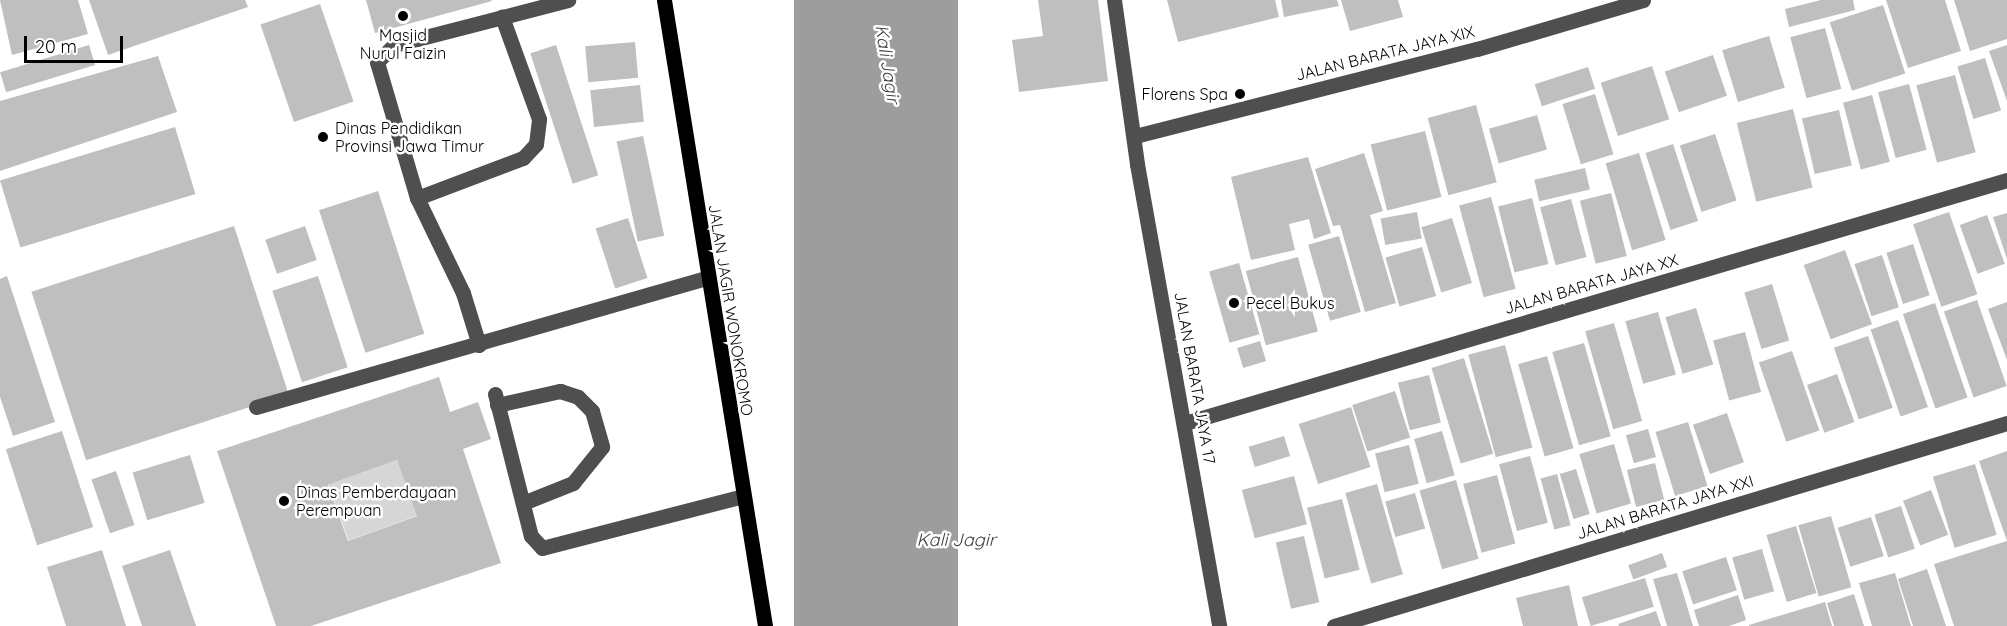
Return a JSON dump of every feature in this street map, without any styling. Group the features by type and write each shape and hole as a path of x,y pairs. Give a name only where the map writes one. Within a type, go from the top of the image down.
{"main road":[{"name":"JALAN JAGIR WONOKROMO","path":"664,0 742,496 765,626"}],"street":[{"path":"479,345 463,293 417,198 377,69 380,54 394,45 568,0"},
{"name":"JALAN BARATA JAYA 17","path":"1114,0 1219,626"},
{"name":"JALAN BARATA JAYA XIX","path":"1135,136 1477,49 1643,0"},
{"path":"417,198 523,158 536,144 540,119 502,17"},
{"name":"JALAN BARATA JAYA XX","path":"1185,423 2007,180"},
{"path":"256,407 479,345 708,277"},
{"path":"523,503 573,483 602,447 592,411 578,397 560,391 496,399 531,536 542,548 742,496"},
{"name":"JALAN BARATA JAYA XXI","path":"1334,626 2007,423"}],"shaded area":[{"path":"397,460 417,515 349,540 328,485"}],"water":[{"name":"Kali Jagir","path":"794,0 958,0 958,626 794,626"}],"building":[{"path":"0,0 78,0 88,34 12,55"},
{"path":"89,0 245,0 248,7 108,55"},
{"name":"Masjid Nurul Faizin","path":"366,0 491,0 492,1 375,33"},
{"path":"1038,0 1098,0 1108,81 1019,92 1012,40 1043,36"},
{"path":"1167,0 1275,0 1279,17 1178,42"},
{"path":"1281,0 1337,0 1339,6 1284,17"},
{"path":"1341,0 1398,0 1403,17 1350,31"},
{"path":"1821,0 1853,0 1855,10 1789,27 1785,9"},
{"path":"1886,0 1945,0 1961,51 1908,68"},
{"path":"1954,0 2007,0 2007,39 1970,51"},
{"path":"320,4 354,101 294,122 260,25"},
{"path":"1883,5 1905,73 1852,91 1830,22"},
{"path":"1825,28 1841,89 1807,98 1790,37"},
{"path":"1769,36 1785,88 1738,102 1722,50"},
{"path":"635,42 638,78 588,82 585,46"},
{"path":"89,45 95,65 6,92 0,72"},
{"path":"556,45 598,175 573,184 530,53"},
{"path":"2007,45 2007,101 1989,51"},
{"path":"1713,55 1727,96 1679,112 1665,72"},
{"path":"158,56 177,112 0,171 0,101"},
{"path":"1985,58 2001,111 1973,119 1957,66"},
{"path":"1652,66 1669,119 1618,136 1601,83"},
{"path":"1588,67 1595,89 1542,106 1535,84"},
{"path":"1955,75 1976,152 1937,163 1916,85"},
{"path":"1909,84 1927,150 1896,158 1878,92"},
{"path":"640,85 644,122 594,127 590,90"},
{"path":"1595,94 1613,154 1581,164 1562,104"},
{"path":"1872,95 1890,162 1861,169 1843,103"},
{"path":"1476,105 1497,182 1448,195 1428,118"},
{"path":"1793,109 1813,188 1756,202 1737,123"},
{"path":"1839,110 1852,166 1815,174 1802,119"},
{"path":"1537,115 1547,150 1499,163 1489,129"},
{"path":"175,127 195,194 20,247 0,181"},
{"path":"1425,131 1441,197 1387,211 1371,145"},
{"path":"1715,134 1737,201 1701,212 1680,145"},
{"path":"643,136 664,236 638,241 617,142"},
{"path":"1673,144 1698,221 1670,230 1645,153"},
{"path":"1364,153 1383,211 1370,215 1396,303 1365,312 1340,225 1333,226 1315,169"},
{"path":"1639,153 1666,240 1632,250 1606,163"},
{"path":"1308,157 1331,233 1314,239 1309,219 1289,224 1295,250 1251,260 1231,177"},
{"path":"1585,168 1590,189 1539,201 1534,180"},
{"path":"378,191 424,334 365,353 319,210"},
{"path":"1611,193 1627,256 1596,264 1580,201"},
{"path":"1491,197 1516,289 1484,297 1459,206"},
{"path":"1532,198 1548,264 1514,272 1498,206"},
{"path":"1571,199 1587,257 1556,265 1540,207"},
{"path":"1417,212 1422,239 1385,245 1381,218"},
{"path":"1949,212 1977,294 1941,307 1913,224"},
{"path":"2007,213 2007,259 1993,217"},
{"path":"1987,215 2005,264 1978,274 1960,225"},
{"path":"628,218 647,278 615,288 596,229"},
{"path":"1452,218 1472,283 1441,292 1421,227"},
{"path":"234,226 289,394 86,460 31,292"},
{"path":"305,226 317,260 277,274 265,240"},
{"path":"1339,236 1361,312 1330,321 1308,245"},
{"path":"1913,244 1930,295 1903,304 1886,253"},
{"path":"1422,247 1436,296 1400,306 1385,257"},
{"path":"1845,250 1872,324 1831,339 1804,265"},
{"path":"1882,255 1899,307 1871,316 1854,264"},
{"path":"1298,257 1318,331 1266,345 1246,271"},
{"name":"Pecel Bukus","path":"1239,263 1259,334 1230,343 1209,272"},
{"path":"7,276 55,422 13,436 0,397 0,279"},
{"path":"318,276 348,367 302,382 272,291"},
{"path":"1772,284 1789,340 1762,349 1744,292"},
{"path":"1977,300 2007,386 1974,397 1944,311"},
{"path":"2007,302 2007,360 1988,309"},
{"path":"1935,303 1968,398 1935,409 1903,314"},
{"path":"1696,308 1713,364 1683,374 1665,317"},
{"path":"1658,312 1676,374 1643,384 1625,321"},
{"path":"1898,320 1928,407 1901,416 1871,329"},
{"path":"1614,323 1642,421 1613,429 1585,331"},
{"path":"1745,332 1761,392 1729,400 1713,341"},
{"path":"1868,336 1893,408 1859,420 1834,348"},
{"path":"1260,341 1266,361 1243,368 1237,348"},
{"path":"1584,343 1611,436 1579,445 1552,352"},
{"path":"1505,345 1532,447 1496,457 1468,355"},
{"path":"1792,351 1819,430 1786,442 1759,362"},
{"path":"1547,356 1573,448 1545,457 1518,364"},
{"path":"1464,358 1493,454 1461,464 1431,368"},
{"path":"1837,374 1854,422 1824,433 1807,385"},
{"path":"1429,375 1441,423 1410,430 1398,383"},
{"name":"Dinas Pemberdayaan Perempuan","path":"439,377 450,412 478,402 491,439 463,449 501,563 311,626 276,626 217,451","holes":["397,460 417,516 348,541 328,485"]},
{"path":"1395,391 1410,438 1367,452 1352,405"},
{"path":"1351,407 1370,467 1318,484 1299,424"},
{"path":"1727,413 1744,462 1710,474 1693,425"},
{"path":"1688,422 1708,486 1675,496 1655,432"},
{"path":"1648,429 1656,457 1634,463 1626,435"},
{"path":"62,431 93,527 37,545 6,449"},
{"path":"1442,431 1455,475 1427,483 1414,439"},
{"path":"1284,436 1290,456 1255,467 1249,447"},
{"path":"1614,444 1631,504 1596,514 1579,454"},
{"path":"1409,445 1419,484 1385,492 1375,453"},
{"path":"2007,451 2007,541 1979,461"},
{"path":"190,455 205,503 147,520 133,473"},
{"path":"1530,456 1548,523 1517,531 1499,464"},
{"path":"1655,463 1664,500 1636,507 1627,470"},
{"path":"1975,464 1997,535 1955,548 1933,477"},
{"path":"1576,469 1590,514 1573,519 1560,474"},
{"path":"116,471 135,525 110,533 91,479"},
{"path":"1557,474 1571,525 1554,530 1541,478"},
{"path":"1497,475 1515,544 1482,553 1463,484"},
{"path":"1294,476 1307,524 1255,538 1242,490"},
{"path":"1456,480 1479,559 1442,569 1419,490"},
{"path":"1377,484 1403,574 1371,583 1345,493"},
{"path":"1931,490 1948,535 1920,546 1903,501"},
{"path":"1415,493 1425,529 1395,537 1385,502"},
{"path":"1342,499 1360,570 1325,579 1307,508"},
{"path":"1901,506 1915,549 1888,557 1874,515"},
{"path":"1831,516 1851,587 1819,597 1798,525"},
{"path":"1871,517 1884,556 1850,567 1838,528"},
{"path":"1796,526 1816,593 1787,602 1766,535"},
{"path":"1304,536 1319,602 1291,609 1276,543"},
{"path":"2007,541 2007,626 1954,626 1934,564"},
{"path":"1762,549 1774,591 1744,600 1732,558"},
{"path":"102,550 126,626 66,626 47,567"},
{"path":"170,550 196,626 142,626 122,566"},
{"path":"1662,553 1667,567 1633,579 1628,565"},
{"path":"1726,557 1737,590 1693,605 1682,571"},
{"path":"1927,569 1946,626 1913,626 1898,579"},
{"path":"1677,573 1693,626 1667,626 1653,579"},
{"path":"1895,573 1911,626 1872,626 1859,583"},
{"path":"1645,578 1654,607 1591,626 1582,597"},
{"path":"1569,585 1578,626 1523,626 1516,598"},
{"path":"1854,594 1864,626 1834,626 1827,603"},
{"path":"1738,595 1746,620 1729,626 1699,626 1694,610"},
{"path":"1825,602 1832,626 1749,626 1749,625"},
{"path":"1656,611 1661,626 1619,626 1618,624"}],"place":[{"name":"Masjid Nurul Faizin","path":"403,16"},
{"name":"Florens Spa","path":"1240,94"},
{"name":"Dinas Pendidikan Provinsi Jawa Timur","path":"323,137"},
{"name":"Pecel Bukus","path":"1234,303"},
{"name":"Dinas Pemberdayaan Perempuan","path":"284,501"}]}
